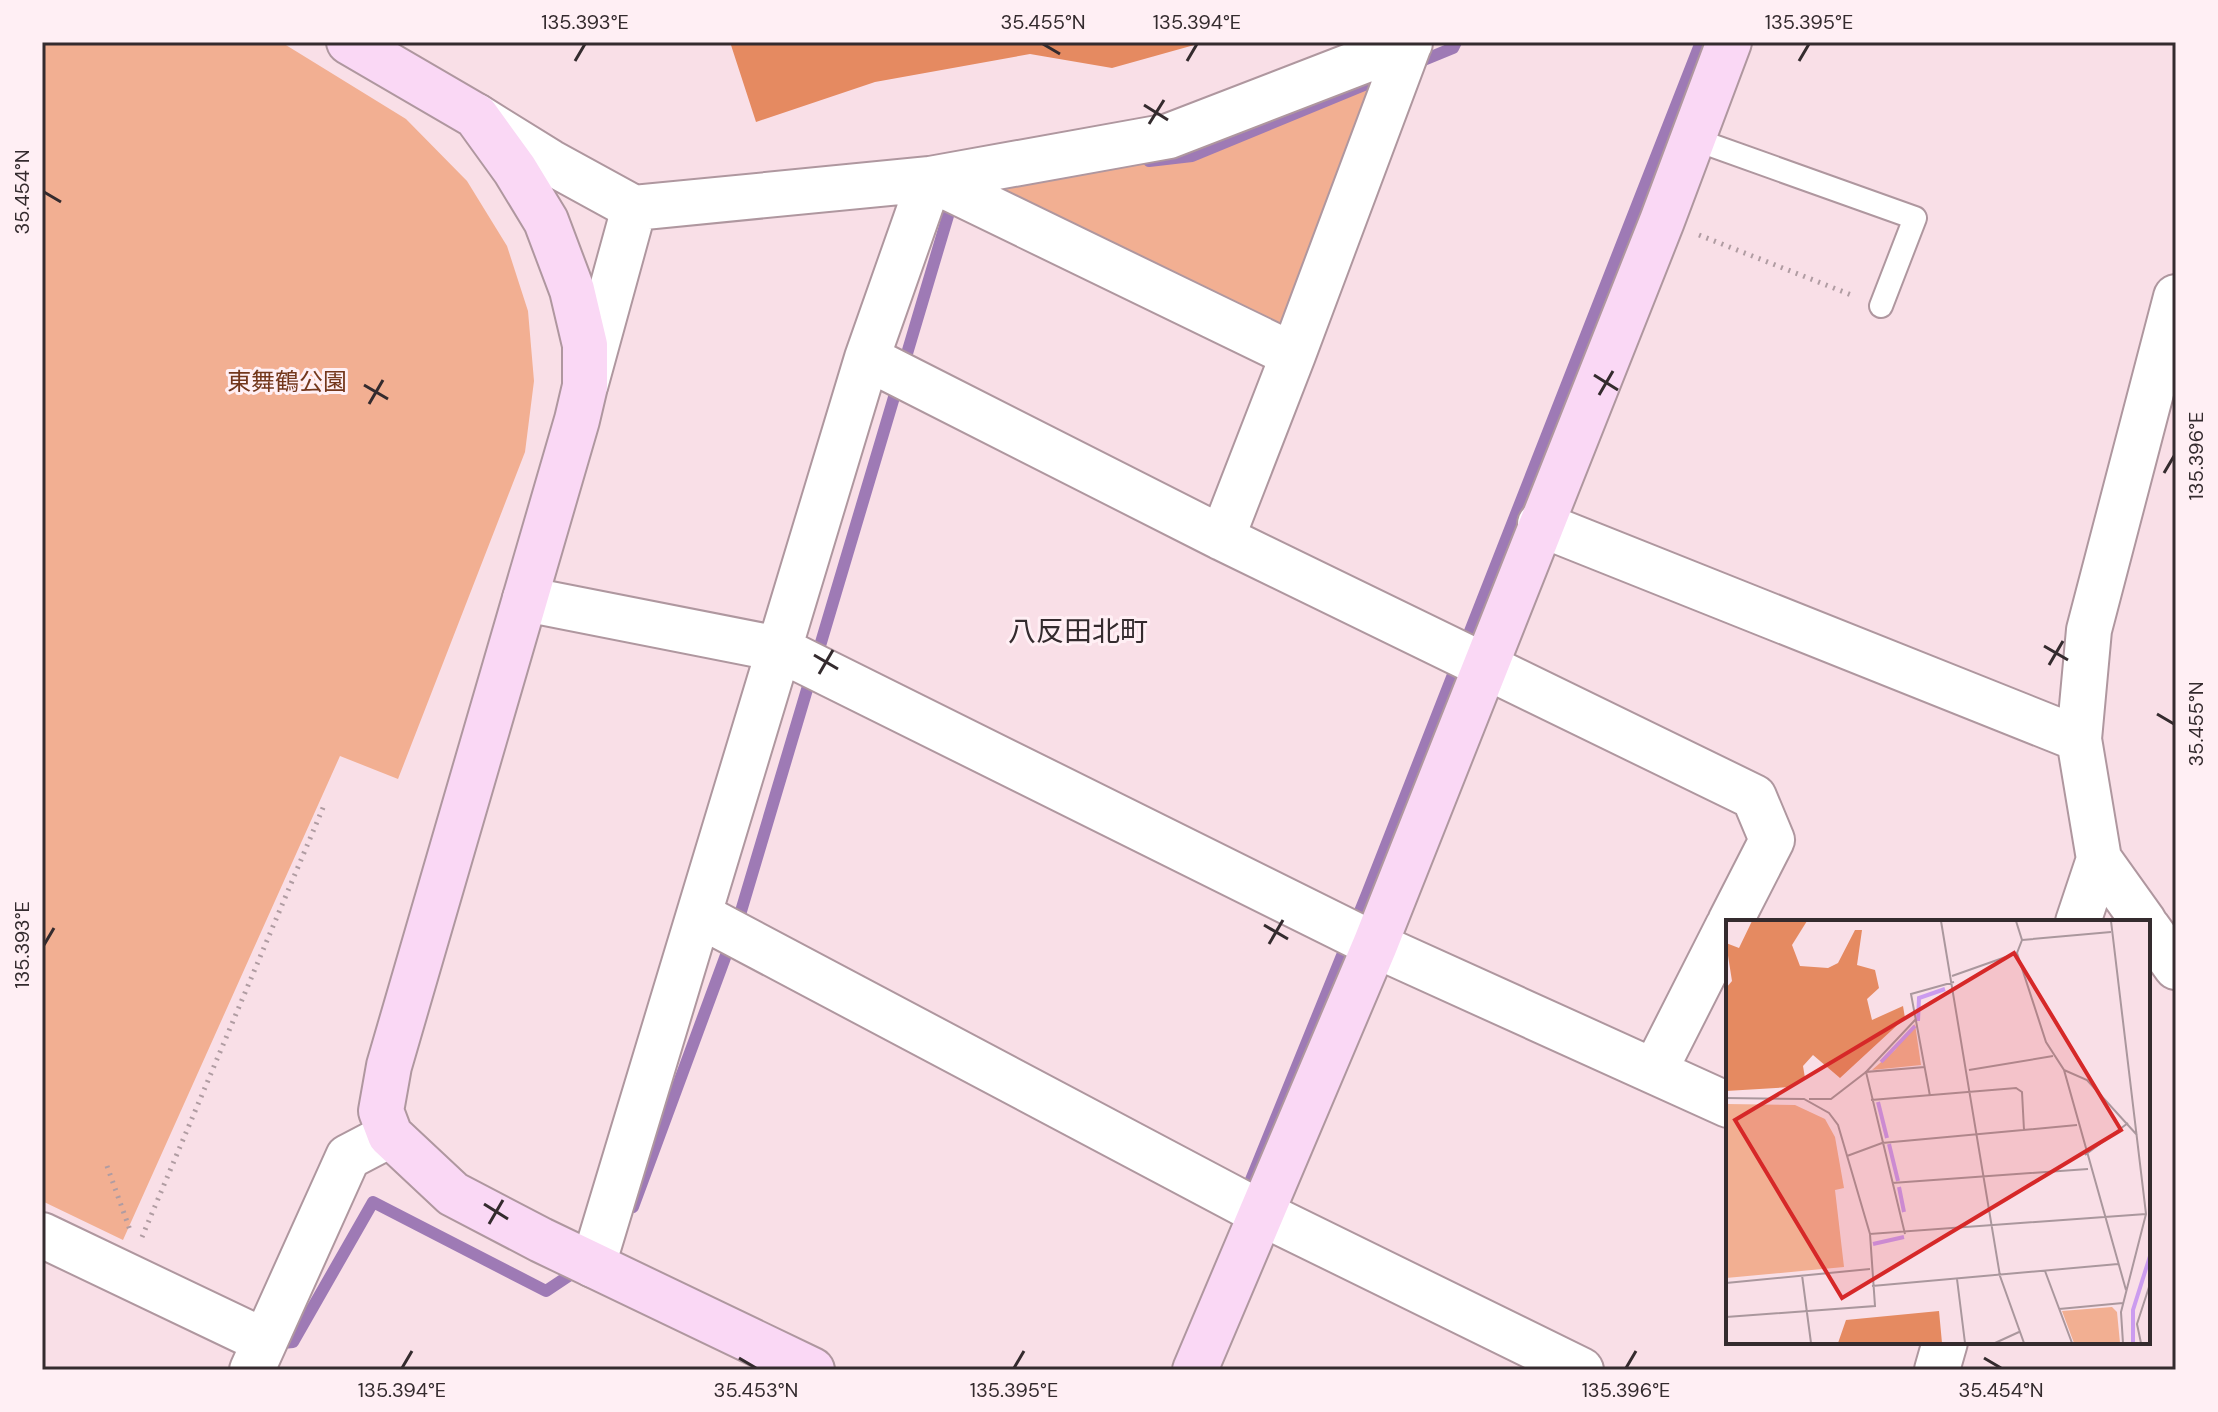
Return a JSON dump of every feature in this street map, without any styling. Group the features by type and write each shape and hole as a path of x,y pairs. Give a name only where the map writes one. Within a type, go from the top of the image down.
{"street":[{"path":"349,42 550,162 634,208 930,179 1169,136 1410,43"},
{"path":"1195,1370 1375,945 1662,221 1729,42"},
{"path":"1222,538 1410,43"},
{"path":"476,116 515,170 546,221 572,290 585,345 585,386"},
{"path":"930,179 1293,355"},
{"path":"593,1265 867,358 930,179"},
{"path":"634,208 525,599 389,1066 381,1111 390,1135 453,1194 812,1370"},
{"path":"2143,920 2099,859 2079,739 2089,630 2176,297"},
{"path":"867,358 1222,538 1754,797 1772,840 1731,920"},
{"path":"1540,524 2079,739"},
{"path":"525,599 779,649 1375,945 1726,1104"},
{"path":"2079,920 2099,859"},
{"path":"699,915 1261,1213 1581,1370"},
{"path":"1655,1070 1726,930"},
{"path":"2150,931 2176,967"},
{"path":"42,1235 258,1356 348,1157 390,1135"},
{"path":"1937,1370 1944,1344"}],"lane":[{"path":"1691,138 1915,218 1881,306"}],"path":[{"path":"1662,221 1881,306"},
{"path":"137,1250 325,803"},
{"path":"107,1166 132,1236"}],"green space":[{"name":"東舞鶴公園","path":"42,42 281,42 406,119 467,181 507,246 528,311 534,381 525,452 398,779 340,756 123,1240 42,1201"},
{"path":"1387,65 1280,331 973,183"}],"shaded area":[{"path":"730,42 1205,42 1112,68 1030,54 875,82 756,122"}],"waterway":[{"path":"1414,64 1453,48 1456,42"},
{"path":"1244,1197 1367,894 1701,42"},
{"path":"1149,161 1192,156 1386,76"},
{"path":"633,1207 736,928 953,199"},
{"path":"272,1344 293,1342 373,1202 546,1291 579,1269"}],"district":[{"name":"八反田北町","path":"1078,631"}]}
